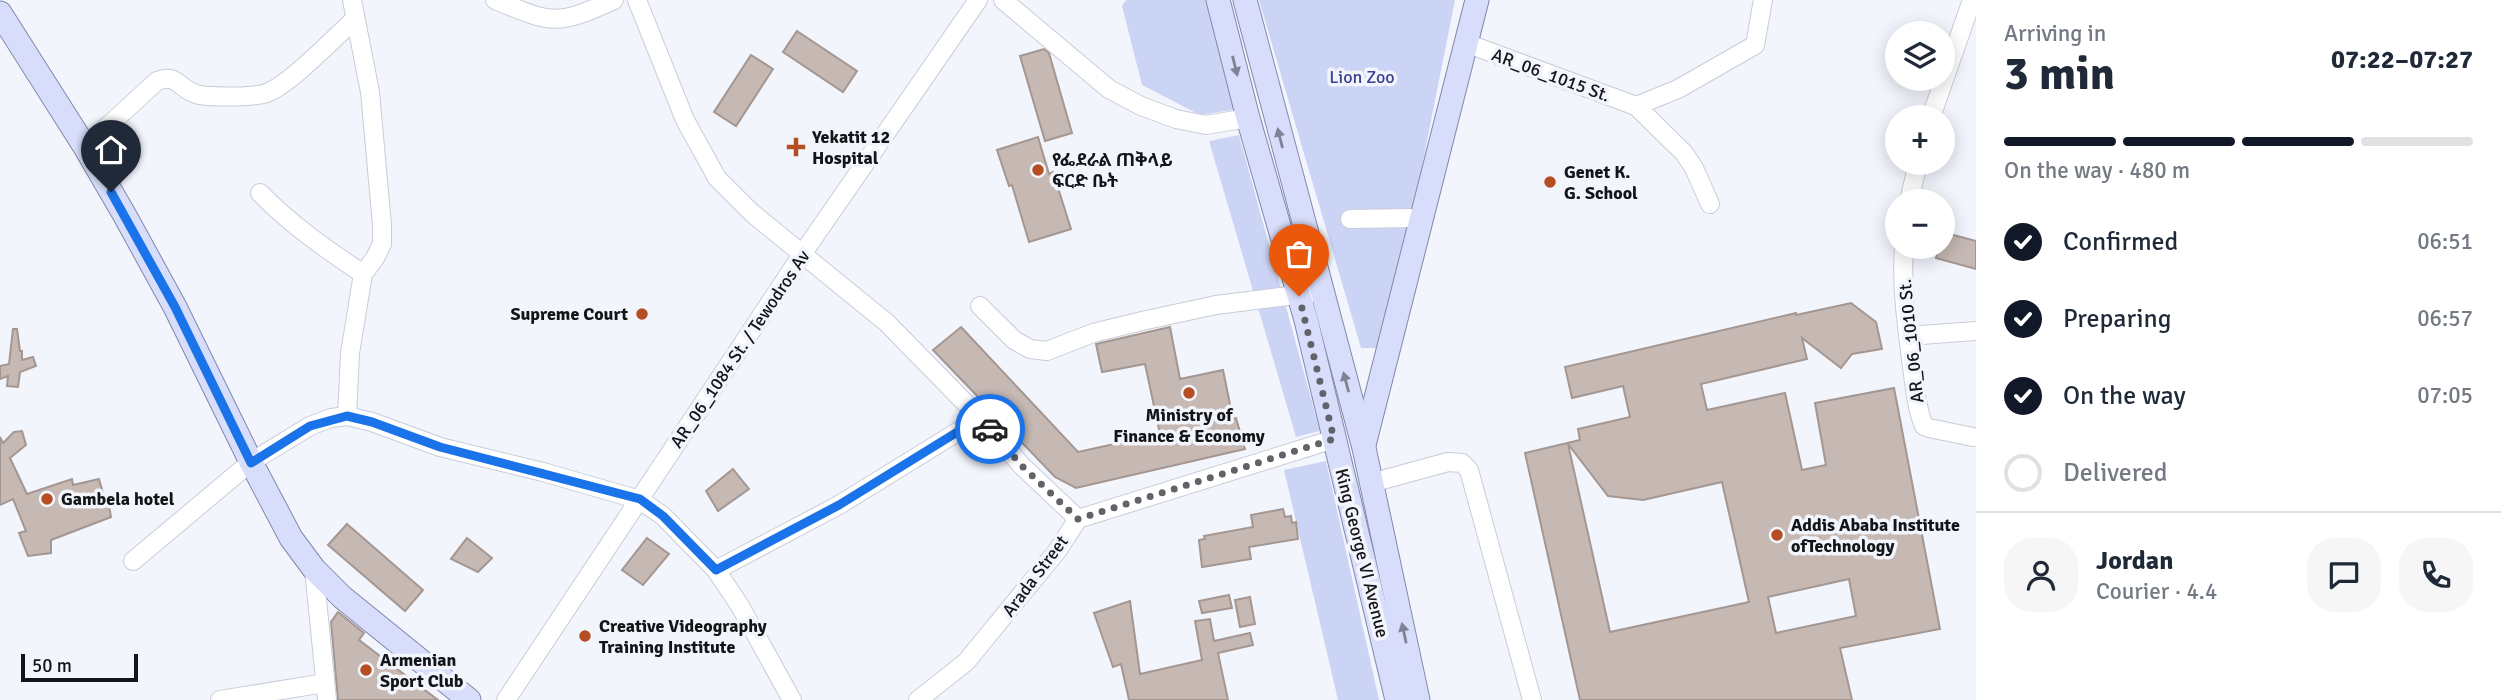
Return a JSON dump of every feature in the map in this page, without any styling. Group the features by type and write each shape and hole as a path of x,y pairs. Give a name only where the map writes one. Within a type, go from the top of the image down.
{"main road":[{"name":"King George VI Avenue","path":"1218,0 1248,118 1299,296 1397,700"},
{"name":"King George VI Avenue","path":"1245,0 1364,448 1418,700"},
{"path":"1342,472 1364,448 1477,0"},
{"path":"0,12 85,147 175,307 251,463 286,528 314,569 342,597 469,700"},
{"path":"1266,180 1289,170"}],"street":[{"path":"347,416 351,353 363,274 382,244 370,92 352,0"},
{"path":"495,0 554,21 565,20 614,0"},
{"path":"637,0 685,120 717,178 752,213 887,323 980,418 1022,466 1078,519"},
{"name":"AR_06_1084 St. / Tewodros Av","path":"506,700 803,253 978,0"},
{"path":"1003,0 1109,89 1141,106 1176,120 1206,125 1248,118"},
{"path":"1636,106 1678,89 1755,45 1763,0"},
{"path":"1935,105 1972,0"},
{"path":"85,147 157,81 165,78 172,78 188,91 199,95 257,96 271,92 355,19"},
{"name":"AR_06_1015 St.","path":"1466,44 1636,106 1685,153 1710,204"},
{"path":"260,193 300,231 363,274"},
{"path":"1350,219 1412,218"},
{"name":"AR_06_1010 St.","path":"1903,259 1908,336 1918,412 1924,426 1973,437"},
{"path":"980,306 1014,340 1030,349 1047,351 1093,333 1154,318 1216,305 1299,296 1322,290"},
{"path":"1908,336 1976,331"},
{"path":"133,561 251,463 310,426 347,416 372,422 440,447 640,499 663,516 716,570 740,606 792,700"},
{"path":"716,570 839,505 980,418"},
{"name":"Arada Street","path":"918,700 967,662 1049,562 1078,519 1334,439"},
{"path":"1371,482 1448,462 1462,463 1469,470 1532,700"},
{"path":"220,700 326,691 314,569"}],"green space":[{"path":"1126,0 1209,0 1239,109 1200,115 1142,85 1122,6"},
{"name":"Lion Zoo","path":"1259,0 1455,0 1386,348 1361,348"},
{"path":"1239,135 1320,431 1296,437 1209,141"},
{"path":"1326,461 1379,700 1338,700 1284,470"}],"building":[{"path":"797,31 857,71 843,92 783,52"},
{"path":"1044,49 1049,53 1072,133 1045,141 1020,56"},
{"path":"751,55 773,69 736,126 714,112"},
{"path":"1038,137 1049,174 1053,172 1071,229 1029,242 1012,185 1009,186 997,150"},
{"path":"1955,235 1976,241 1976,269 1940,259 1955,259"},
{"path":"1851,303 1876,322 1882,349 1852,354 1841,368 1802,338 1807,359 1701,384 1707,410 1785,393 1802,470 1826,465 1815,403 1894,388 1940,629 1840,648 1852,700 1580,700 1525,453 1580,440 1578,429 1630,417 1623,386 1572,398 1565,367","holes":["1568,444 1608,496 1643,500 1722,482 1749,602 1610,632","1849,579 1856,616 1776,633 1768,597"]},
{"path":"961,327 1078,452 1160,434 1145,364 1102,372 1096,344 1170,327 1180,379 1223,370 1233,419 1236,418 1245,449 1076,488 1055,477 933,350"},
{"path":"13,329 17,329 22,360 33,357 36,366 20,372 18,387 7,386 8,376 0,379 0,366 9,364"},
{"path":"22,431 26,445 10,458 27,494 72,479 73,485 99,479 105,500 108,499 111,517 51,540 51,553 28,556 19,533 26,531 13,499 0,505 0,437 3,443 14,432"},
{"path":"733,469 749,489 718,511 706,491"},
{"path":"1283,509 1285,517 1291,516 1292,523 1296,522 1298,539 1249,547 1251,559 1202,567 1199,540 1205,539 1204,536 1253,527 1251,515"},
{"path":"347,524 423,590 405,611 328,545"},
{"path":"467,538 492,558 478,572 451,559"},
{"path":"647,538 669,554 643,585 622,570"},
{"path":"1229,595 1232,608 1202,613 1199,601"},
{"path":"1250,597 1255,624 1240,627 1235,600"},
{"path":"1130,601 1140,674 1202,660 1195,621 1210,619 1214,641 1250,633 1253,645 1218,653 1228,700 1129,700 1121,664 1113,667 1094,613"},
{"name":"Armenian Sport Club","path":"338,612 364,633 359,640 438,700 338,700 331,622"}],"way so far":[{"path":"990,429 1022,466 1078,519 1334,439 1299,296"}],"place":[{"name":"Yekatit 12 Hospital","path":"796,147"},
{"name":"የፌደራል ጠቅላይ ፍርድ ቤት","path":"1038,170"},
{"name":"Genet K. G. School","path":"1550,182"},
{"name":"Supreme Court","path":"642,314"},
{"name":"Ministry of Finance & Economy","path":"1189,393"},
{"name":"Gambela hotel","path":"47,499"},
{"name":"Addis Ababa Institute ofTechnology","path":"1777,535"},
{"name":"Creative Videography Training Institute","path":"585,636"},
{"name":"Armenian Sport Club","path":"366,670"}],"route":[{"path":"111,192 175,307 251,463 310,426 331,418 347,416 372,422 440,447 640,499 663,516 716,570 839,505 980,418 990,429"}]}
